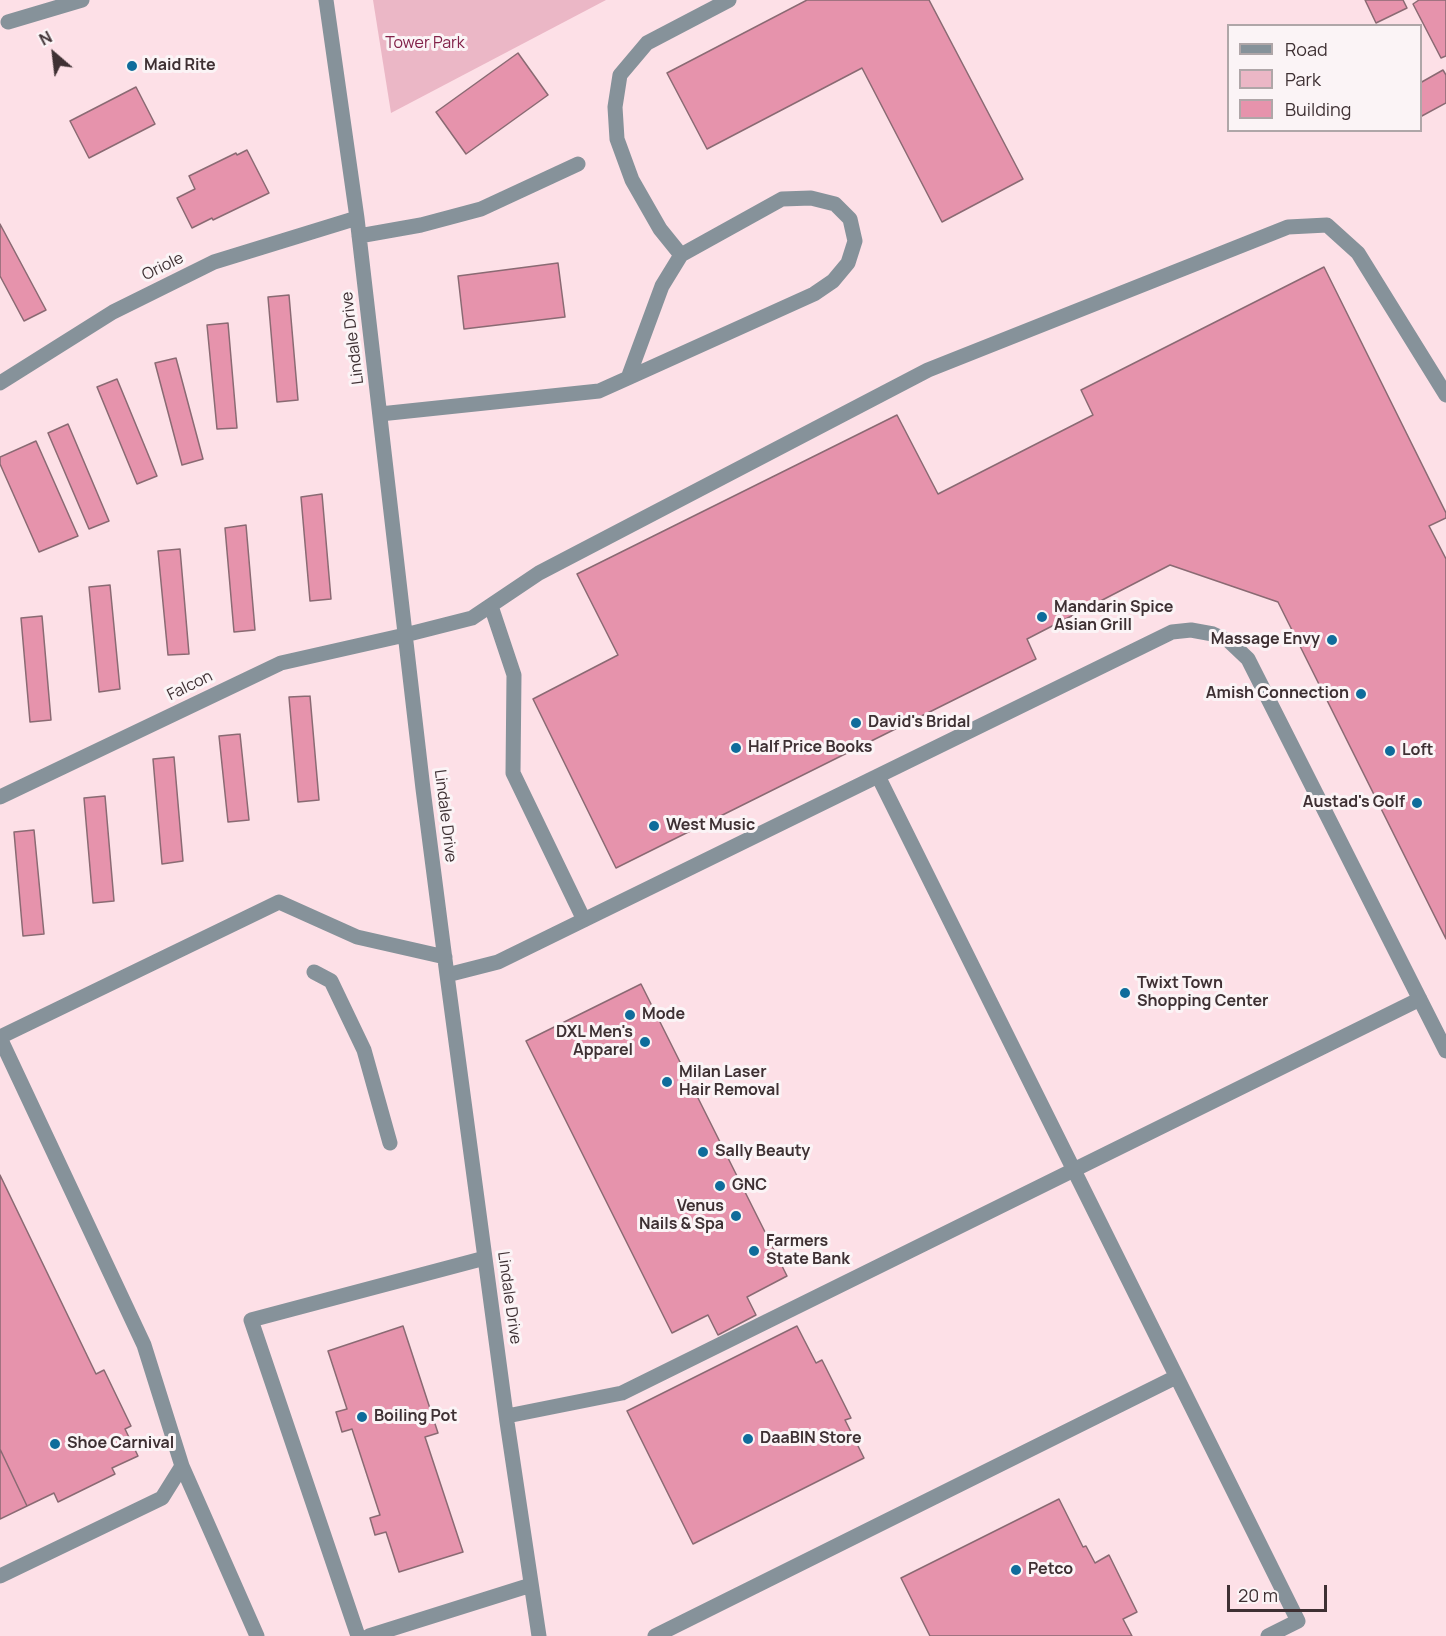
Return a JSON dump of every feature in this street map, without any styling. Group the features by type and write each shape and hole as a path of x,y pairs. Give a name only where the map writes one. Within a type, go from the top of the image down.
{"street":[{"path":"8,22 82,0"},
{"name":"Lindale Drive","path":"326,0 357,218 447,975 539,1636"},
{"path":"681,255 660,229 632,180 617,139 615,107 620,75 646,43 729,0"},
{"path":"359,236 421,225 481,209 578,164"},
{"path":"380,414 599,391 628,378 814,294 833,281 848,263 855,241 850,219 835,204 812,198 782,199 681,255 662,285 628,378"},
{"name":"Oriole","path":"0,383 113,312 214,262 357,218"},
{"name":"Falcon","path":"0,797 280,663 472,618 539,573 928,370 1288,227 1327,225 1358,253 1446,395"},
{"path":"491,606 514,675 513,773 584,920"},
{"path":"447,975 498,962 1172,632 1191,630 1213,634 1229,641 1248,659 1446,1051"},
{"path":"878,776 1298,1621 1268,1636"},
{"path":"257,1636 182,1466 144,1345 0,1037 279,902 357,937 445,957"},
{"path":"314,972 331,981 364,1050 390,1143"},
{"path":"507,1416 622,1393 1420,999"},
{"path":"358,1636 250,1320 485,1258"},
{"path":"655,1636 1176,1377"},
{"path":"0,1576 162,1498 182,1466"},
{"path":"369,1636 531,1585"}],"green space":[{"name":"Tower Park","path":"373,0 606,0 391,113"}],"building":[{"path":"807,0 929,0 1023,179 942,222 862,68 707,149 667,73"},
{"path":"1365,0 1403,0 1407,8 1376,23"},
{"path":"1419,0 1446,0 1446,56 1441,58 1413,4"},
{"path":"518,53 548,95 466,154 436,112"},
{"path":"1443,70 1446,75 1446,103 1422,116 1422,82"},
{"path":"136,87 155,124 89,158 70,121"},
{"path":"247,150 269,193 192,228 177,198 195,189 189,176"},
{"path":"0,224 46,310 24,321 0,276"},
{"path":"558,263 565,317 464,329 458,276"},
{"path":"1324,267 1446,513 1446,518 1429,526 1446,559 1446,939 1278,602 1170,565 1027,639 1036,659 616,868 533,699 618,655 577,574 897,415 938,494 1093,415 1081,390"},
{"path":"289,295 298,400 277,402 268,297"},
{"path":"228,323 237,428 217,429 207,325"},
{"path":"176,358 203,459 182,465 155,363"},
{"path":"117,379 157,476 137,484 97,387"},
{"path":"68,424 109,521 89,529 48,433"},
{"path":"36,441 78,536 39,552 0,464 0,457"},
{"path":"322,494 331,599 310,601 301,497"},
{"path":"246,525 255,630 234,632 225,528"},
{"path":"180,549 189,654 168,655 158,551"},
{"path":"110,585 120,689 99,692 89,587"},
{"path":"42,616 51,720 30,722 21,618"},
{"path":"310,696 319,800 298,802 289,697"},
{"path":"240,734 249,820 228,822 219,736"},
{"path":"174,757 183,861 162,864 153,759"},
{"path":"105,796 114,901 93,903 84,798"},
{"path":"34,830 44,934 23,936 14,832"},
{"path":"641,984 787,1276 747,1297 756,1315 718,1335 708,1315 672,1333 526,1041"},
{"path":"0,1175 96,1374 104,1370 131,1426 125,1429 138,1456 112,1468 115,1474 58,1502 54,1493 27,1506 0,1449"},
{"path":"403,1326 438,1433 425,1437 463,1552 399,1572 386,1532 375,1535 370,1518 380,1515 352,1429 342,1432 336,1412 347,1409 328,1351"},
{"name":"DaaBIN Store","path":"797,1326 816,1363 822,1360 851,1418 845,1420 864,1458 693,1544 627,1411"},
{"path":"0,1449 27,1506 0,1519"},
{"name":"Petco","path":"1059,1499 1083,1547 1086,1546 1095,1563 1109,1555 1137,1612 1123,1619 1132,1636 930,1636 901,1578"}],"place":[{"name":"Maid Rite","path":"132,66"},
{"name":"Mandarin Spice Asian Grill","path":"1042,617"},
{"name":"Massage Envy","path":"1332,640"},
{"name":"Amish Connection","path":"1361,694"},
{"name":"David's Bridal","path":"856,723"},
{"name":"Half Price Books","path":"736,748"},
{"name":"Loft","path":"1390,751"},
{"name":"Austad's Golf","path":"1417,803"},
{"name":"West Music","path":"654,826"},
{"name":"Twixt Town Shopping Center","path":"1125,993"},
{"name":"Mode","path":"630,1015"},
{"name":"DXL Men's Apparel","path":"645,1042"},
{"name":"Milan Laser Hair Removal","path":"667,1082"},
{"name":"Sally Beauty","path":"703,1152"},
{"name":"GNC","path":"720,1186"},
{"name":"Venus Nails & Spa","path":"736,1216"},
{"name":"Farmers State Bank","path":"754,1251"},
{"name":"Boiling Pot","path":"362,1417"},
{"name":"DaaBIN Store","path":"748,1439"},
{"name":"Shoe Carnival","path":"55,1444"},
{"name":"Petco","path":"1016,1570"}]}
